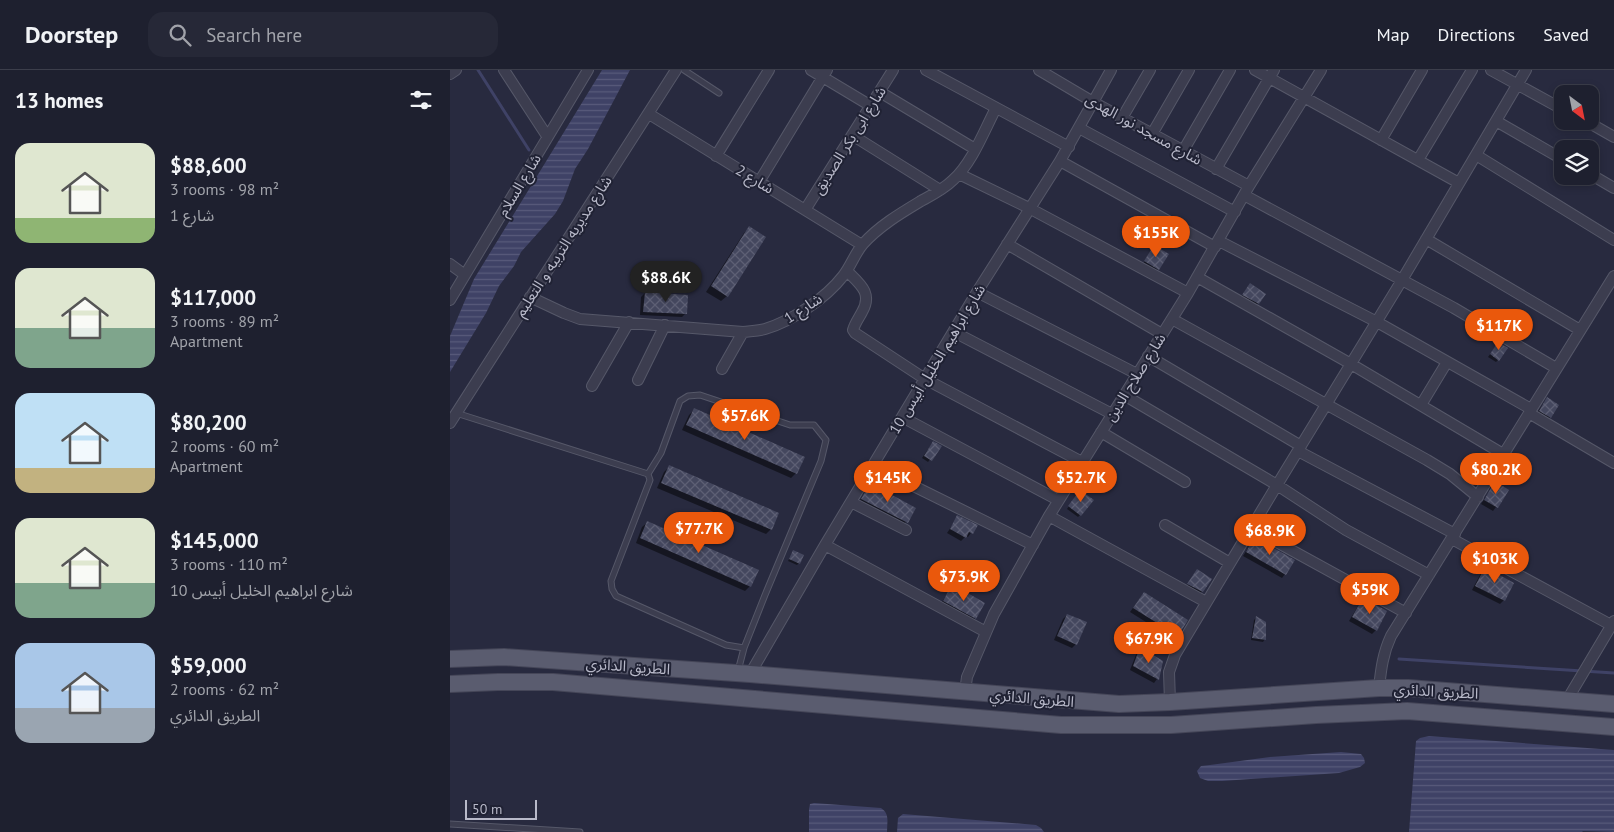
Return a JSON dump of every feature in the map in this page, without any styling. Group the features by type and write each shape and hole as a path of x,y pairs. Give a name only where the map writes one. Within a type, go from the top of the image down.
{"main road":[{"name":"الطريق الدائري","path":"450,659 504,657 1119,704 1379,688 1408,688 1614,704"},
{"name":"الطريق الدائري","path":"450,684 553,682 1061,725 1171,725 1407,711 1614,727"}],"street":[{"path":"450,74 456,70"},
{"path":"504,70 547,136"},
{"name":"شارع السلام","path":"450,300 588,70"},
{"name":"شارع مديريه التربيه و التعليم","path":"450,422 676,70"},
{"path":"716,156 769,70"},
{"path":"810,70 825,74 871,106"},
{"name":"شارع ابى بكر الصديق","path":"805,210 893,70"},
{"path":"926,70 1069,146"},
{"name":"شارع مسجد نور الهدى","path":"1039,70 1093,102 1216,169 1247,191 1556,368"},
{"name":"شارع ابراهيم الخليل أبيس 10","path":"744,674 826,545 977,292 1060,161 1111,70"},
{"path":"1122,118 1150,70"},
{"path":"1152,134 1189,70"},
{"path":"1183,151 1230,70"},
{"path":"1256,70 1272,74 1305,97 1460,183"},
{"name":"شارع صلاح الدين","path":"965,692 967,677 986,632 1058,500 1188,293 1247,191 1321,70"},
{"path":"1381,140 1422,70"},
{"path":"1418,160 1472,70"},
{"path":"1491,70 1554,104"},
{"path":"1170,702 1169,672 1206,602 1377,322 1526,70"},
{"path":"759,182 825,74"},
{"path":"1216,169 1272,74"},
{"path":"880,92 974,149"},
{"name":"شارع 1","path":"530,297 580,319 743,332 763,330 778,324 821,298 832,288 848,271 862,245 890,221 940,190 959,174 996,108"},
{"name":"شارع 2","path":"648,114 862,245"},
{"path":"1496,121 1554,154"},
{"path":"1079,128 1235,212"},
{"path":"1599,128 1614,137"},
{"path":"852,135 940,190"},
{"path":"1476,155 1614,240"},
{"path":"1060,161 1217,244 1377,322 1530,411 1614,463"},
{"path":"959,174 1029,208 1188,293"},
{"path":"1599,179 1614,188"},
{"path":"1426,239 1580,330"},
{"path":"1007,244 1162,334"},
{"path":"450,264 465,275"},
{"path":"848,271 859,283 868,300 854,326 853,330 855,333 926,379 1082,462"},
{"path":"1379,688 1381,665 1387,646 1614,276"},
{"path":"1197,278 1351,364 1504,454"},
{"path":"977,292 1137,374"},
{"path":"1172,318 1442,469 1478,497"},
{"path":"592,386 629,322"},
{"path":"638,380 666,325"},
{"path":"722,369 743,332"},
{"path":"954,332 1112,414"},
{"path":"1148,356 1299,448 1453,536 1613,623 1566,700"},
{"path":"1421,405 1447,362"},
{"path":"1124,395 1277,485 1346,530 1429,575"},
{"path":"902,417 1058,500"},
{"path":"1101,432 1185,482"},
{"path":"873,466 1032,546"},
{"path":"851,502 906,530"},
{"path":"1049,516 1206,602"},
{"path":"1166,525 1230,563"},
{"path":"1251,528 1406,613"},
{"path":"826,545 986,632"}],"lane":[{"path":"684,70 719,92"},
{"path":"648,474 661,453 680,401 688,396 700,395 790,425 814,425 826,440 821,461 744,648 744,674"},
{"path":"456,413 648,474"},
{"path":"648,474 650,480 611,582 612,589 616,596 640,607 726,645 744,648"},
{"path":"450,824 580,832"}],"water":[{"path":"602,70 630,70 588,149 575,169 563,201 555,214 521,252 514,266 499,286 486,313 450,372 450,336 474,279"},
{"path":"1429,736 1614,750 1614,832 1409,832 1416,741"},
{"path":"1341,752 1361,754 1365,763 1360,767 1339,773 1222,781 1208,781 1200,778 1197,771 1201,766 1270,757"},
{"path":"810,804 881,808 887,816 887,832 809,832 809,809"},
{"path":"903,814 1036,825 1044,832 897,832 898,818"}],"building":[{"path":"749,226 766,237 728,297 711,286"},
{"path":"1154,245 1169,254 1159,270 1144,261"},
{"path":"1250,283 1266,294 1259,304 1242,295"},
{"path":"645,292 688,295 687,314 643,312"},
{"path":"1498,342 1508,348 1499,361 1490,354"},
{"path":"1547,397 1559,405 1551,418 1539,411"},
{"path":"694,408 805,457 797,474 686,425"},
{"path":"933,441 942,446 932,461 924,456"},
{"path":"669,465 779,513 772,530 661,483"},
{"path":"1495,481 1509,490 1498,508 1484,500"},
{"path":"870,483 916,508 908,523 861,499"},
{"path":"1080,490 1094,500 1081,516 1068,506"},
{"path":"957,515 978,525 973,534 969,532 966,538 950,529"},
{"path":"647,521 759,570 751,587 640,538"},
{"path":"1254,537 1295,560 1286,575 1246,552"},
{"path":"793,550 804,555 800,564 789,559"},
{"path":"1485,567 1514,583 1505,601 1475,586"},
{"path":"1197,569 1212,579 1203,592 1187,584"},
{"path":"952,584 985,603 976,619 943,601"},
{"path":"1144,592 1188,620 1178,636 1133,608"},
{"path":"1361,601 1367,604 1369,601 1387,611 1377,631 1352,617"},
{"path":"1067,614 1087,622 1077,645 1057,636"},
{"path":"1256,616 1266,622 1266,640 1252,638"},
{"path":"1140,647 1163,661 1159,680 1133,666"}],"waterway":[{"path":"478,70 529,150"},
{"path":"1399,659 1614,673"}]}
